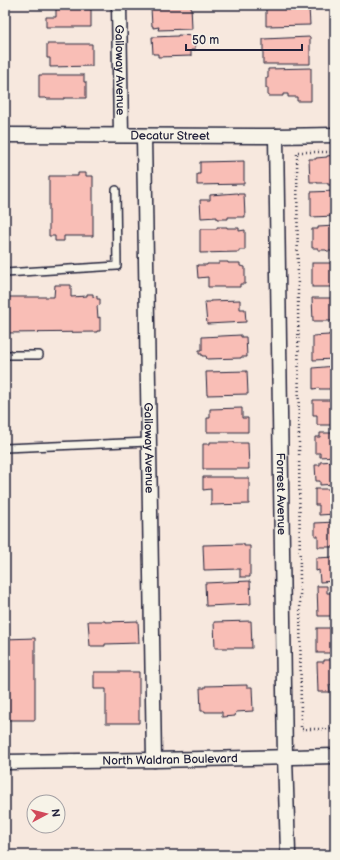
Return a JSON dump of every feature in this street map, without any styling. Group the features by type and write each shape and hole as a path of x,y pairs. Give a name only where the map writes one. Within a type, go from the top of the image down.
{"street":[{"name":"Galloway Avenue","path":"119,5 121,135"},
{"name":"Decatur Street","path":"5,135 335,135"},
{"name":"Galloway Avenue","path":"144,136 154,760"},
{"name":"Forrest Avenue","path":"276,136 285,756 288,852"},
{"name":"North Waldran Boulevard","path":"5,762 335,756"}],"lane":[{"path":"5,273 117,266 116,190"},
{"path":"5,355 39,355"},
{"path":"5,448 149,442"}],"path":[{"path":"335,152 297,152 301,729 335,729"}],"building":[{"path":"191,5 192,29 158,30 159,27 153,28 151,8 158,6"},
{"path":"266,5 304,5 304,8 309,8 310,25 266,26"},
{"path":"56,9 91,9 91,27 46,27 46,17 56,17"},
{"path":"178,35 195,36 195,50 191,50 191,56 158,57 158,54 153,54 152,37"},
{"path":"310,37 310,64 263,64 263,39"},
{"path":"47,44 92,44 92,66 50,67 50,58 47,58"},
{"path":"311,68 311,101 297,101 297,97 288,97 288,94 283,94 283,96 268,96 266,78 268,78 268,69"},
{"path":"39,75 84,75 84,82 86,82 86,98 39,98"},
{"path":"335,155 335,185 310,182 309,159"},
{"path":"244,161 244,184 197,185 197,174 200,174 200,162"},
{"path":"78,173 86,173 86,176 93,176 93,236 64,236 64,241 55,241 55,236 49,236 49,176 78,176"},
{"path":"335,191 335,216 311,217 311,192"},
{"path":"237,193 244,194 245,217 228,217 228,219 217,219 217,217 201,218 200,200 210,200 210,195"},
{"path":"335,226 335,251 318,250 318,248 312,248 312,229 318,229 318,227"},
{"path":"217,227 239,228 239,231 245,230 245,250 239,250 239,252 200,253 200,229 217,229"},
{"path":"219,262 240,263 240,266 245,267 245,284 240,284 240,287 208,287 208,277 198,278 197,265 219,264"},
{"path":"312,263 335,263 335,287 312,287"},
{"path":"55,285 71,285 71,297 93,294 93,297 97,296 97,299 100,299 100,305 97,306 98,318 100,317 100,331 5,333 5,297 54,297"},
{"path":"312,298 335,298 335,321 313,321"},
{"path":"240,300 240,309 245,309 246,322 207,324 205,302"},
{"path":"335,334 335,359 313,360 313,336"},
{"path":"241,335 241,337 246,337 247,357 207,359 206,356 199,354 199,350 202,350 202,337"},
{"path":"335,366 335,389 313,389 313,368"},
{"path":"247,371 248,394 207,395 206,372"},
{"path":"313,400 335,400 335,425 317,425 317,415 313,415"},
{"path":"242,408 242,418 248,418 248,432 207,432 207,418 210,418 210,409"},
{"path":"320,433 335,433 335,456 320,457 320,453 315,453 315,437 320,437"},
{"path":"210,442 248,443 249,469 203,469 203,444 210,444"},
{"path":"335,461 335,484 320,485 320,481 316,481 315,465 320,465 320,462"},
{"path":"203,477 249,478 249,504 211,505 211,489 203,490"},
{"path":"315,489 335,489 335,514 319,515 319,505 315,505"},
{"path":"335,522 335,547 318,547 318,536 315,536 315,523"},
{"path":"244,544 244,546 250,546 250,577 240,577 240,569 204,570 203,545"},
{"path":"335,557 335,581 320,582 319,570 316,571 316,558"},
{"path":"250,581 251,604 206,606 205,583"},
{"path":"317,586 327,586 327,593 335,593 335,616 318,616"},
{"path":"88,621 138,621 139,643 90,646"},
{"path":"251,621 252,648 215,648 214,622"},
{"path":"317,628 335,628 335,653 317,653"},
{"path":"35,638 35,720 5,720 5,639"},
{"path":"324,660 335,660 335,685 329,685 330,692 318,692 317,662 324,662"},
{"path":"94,672 139,672 139,723 106,723 106,689 94,689"},
{"path":"247,685 247,687 252,687 253,711 236,712 235,716 222,717 222,712 201,711 200,688 205,688 205,686"}]}
